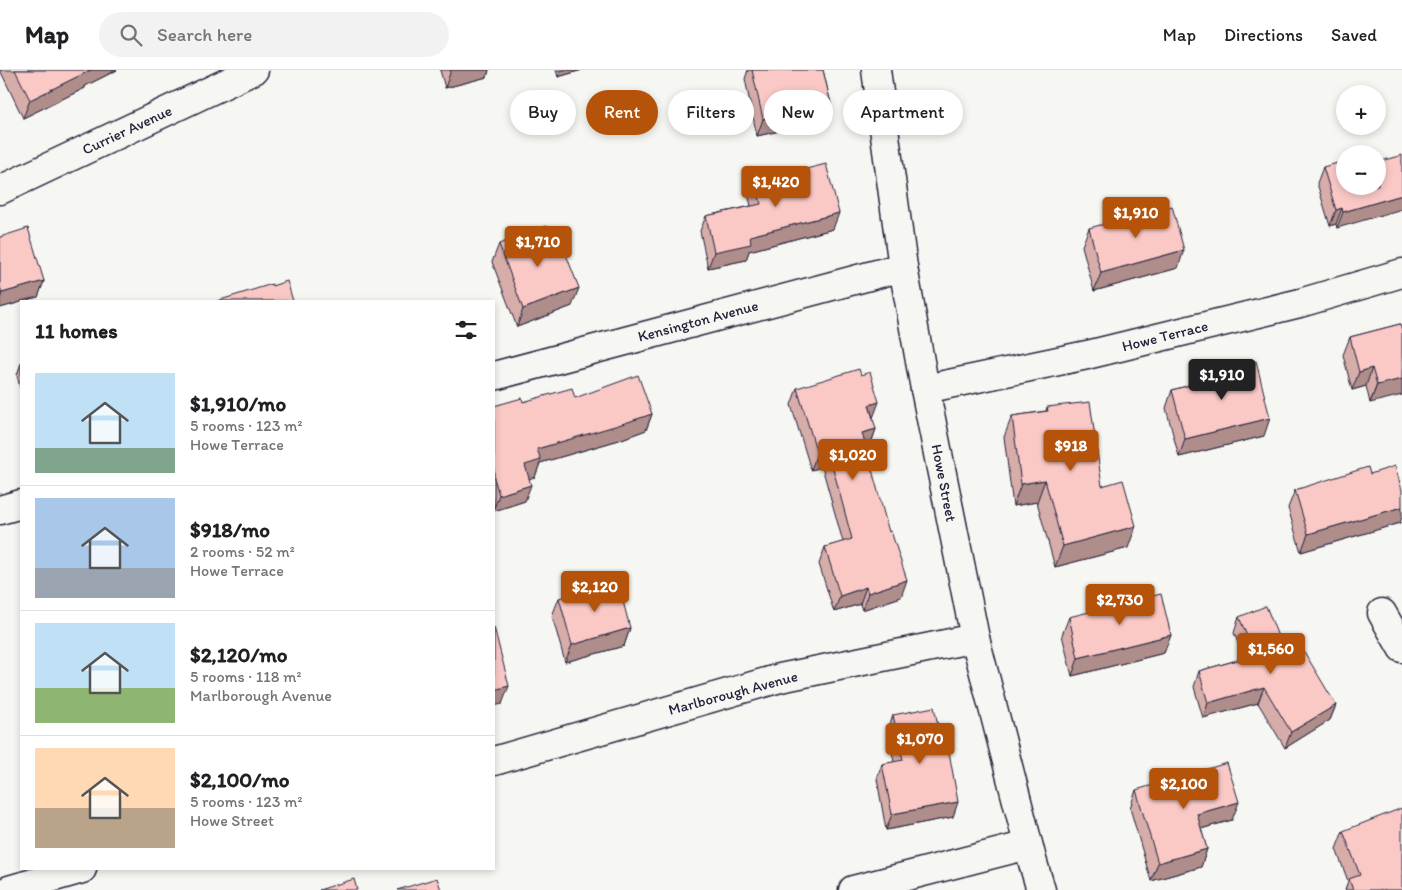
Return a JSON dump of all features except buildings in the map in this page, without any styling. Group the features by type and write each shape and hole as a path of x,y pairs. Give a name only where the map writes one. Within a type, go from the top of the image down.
{"street":[{"name":"Currier Avenue","path":"0,190 254,70"},
{"name":"Howe Street","path":"876,70 903,267 925,389 975,638 1028,845 1042,890"},
{"name":"Kensington Avenue","path":"495,376 903,267"},
{"name":"Howe Terrace","path":"925,389 1087,355 1291,306 1402,273"},
{"path":"0,510 20,504"},
{"path":"1382,613 1402,648"},
{"name":"Marlborough Avenue","path":"495,761 780,678 975,638"},
{"path":"854,890 1028,845"},
{"path":"9,890 79,870"}]}
